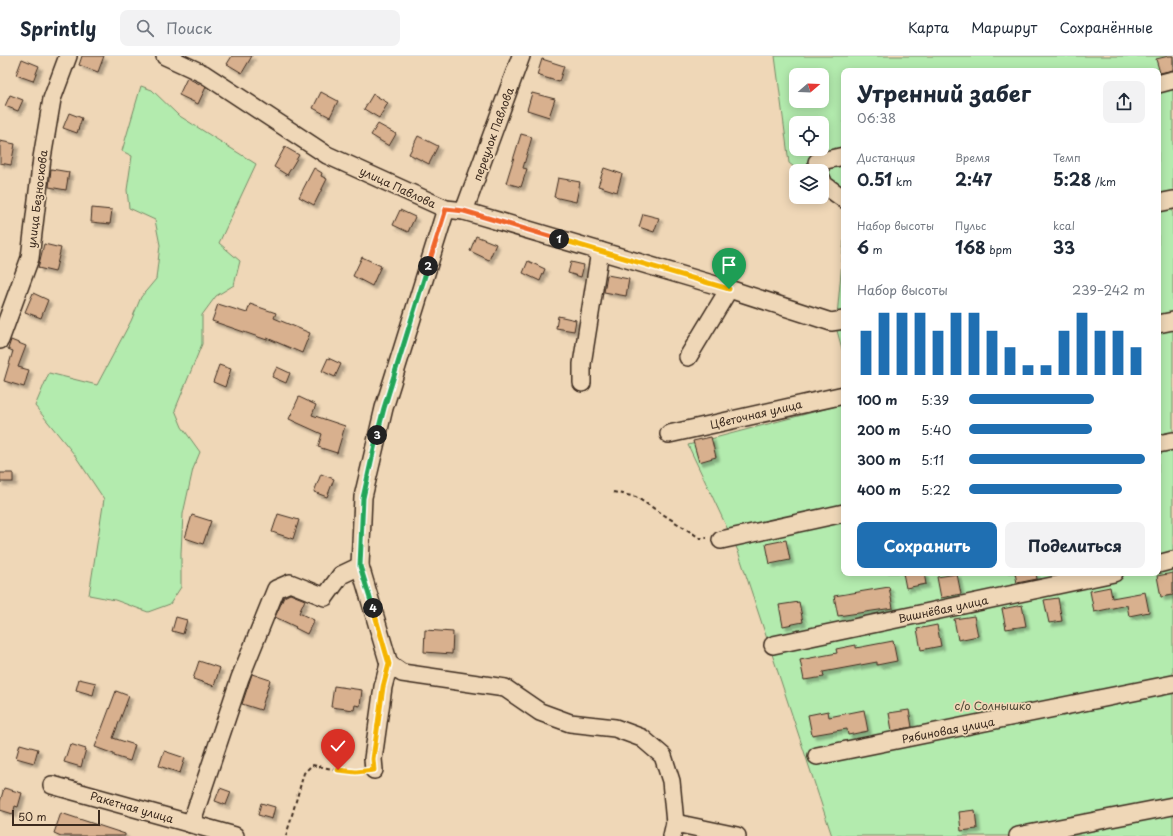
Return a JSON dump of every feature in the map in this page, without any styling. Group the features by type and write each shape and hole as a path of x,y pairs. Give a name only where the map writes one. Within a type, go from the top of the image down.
{"street":[{"name":"улица Безноскова","path":"0,340 30,258 42,158 52,99 68,56"},
{"name":"улица Павлова","path":"165,56 204,74 327,155 446,209 464,211 729,289 831,322 841,320"},
{"name":"переулок Павлова","path":"464,211 521,56"},
{"path":"1161,83 1173,80"},
{"path":"825,164 841,157"},
{"path":"829,188 841,197"},
{"path":"1161,202 1173,200"},
{"path":"374,770 373,759 383,687 389,664 360,566 363,498 384,408 446,209"},
{"path":"582,383 582,364 600,251"},
{"path":"688,357 729,289"},
{"path":"1161,323 1173,321"},
{"name":"Цветочная улица","path":"669,434 841,396"},
{"path":"1161,443 1173,440"},
{"path":"721,540 841,514"},
{"path":"1161,563 1173,560"},
{"path":"191,824 240,678 276,589 290,583 325,597 341,575 360,566"},
{"name":"Вишнёвая улица","path":"773,645 1100,576"},
{"path":"389,664 402,673 505,688 540,712 570,723 615,728 642,738 663,756 672,781 673,830 737,836"},
{"name":"Рябиновая улица","path":"817,756 1173,684"},
{"name":"Ракетная улица","path":"52,785 235,836"},
{"path":"1018,836 1173,806"}],"path":[{"path":"613,492 636,497 700,538 721,540"},
{"path":"286,836 304,773 312,765 356,772 374,770"}],"green space":[{"name":"с/о Солнышко","path":"775,56 1173,56 1173,836 832,836 738,551 688,445 841,405 841,576 1161,576 1161,68 841,68 841,202 829,182 829,164 789,163"},
{"path":"141,86 152,90 178,115 256,164 219,243 240,261 234,285 216,296 202,315 202,344 175,410 182,427 200,452 193,469 183,514 181,587 170,604 148,612 115,600 89,595 104,499 74,454 35,406 49,373 97,385 131,321 141,297 156,279 160,245 155,220 129,208 127,190 132,156 122,151"},
{"path":"841,273 841,345 836,327"}],"building":[{"path":"82,56 104,56 98,72 79,65"},
{"path":"232,56 252,56 242,73 227,64"},
{"path":"1173,56 1173,70 1161,73 1161,68 1159,68 1156,59"},
{"path":"22,59 39,66 33,81 16,75"},
{"path":"542,59 564,66 559,82 537,75"},
{"path":"187,78 206,87 198,104 179,95"},
{"path":"321,92 338,101 330,117 313,108"},
{"path":"532,93 555,99 549,117 527,110"},
{"path":"373,94 388,103 379,118 364,109"},
{"path":"10,95 23,100 18,111 5,106"},
{"path":"69,113 82,118 77,133 63,128"},
{"path":"378,124 396,134 389,146 371,135"},
{"path":"521,134 532,137 523,168 527,169 521,187 506,183"},
{"path":"418,136 438,146 429,164 409,154"},
{"path":"0,141 15,144 11,165 0,163"},
{"path":"285,147 299,155 287,175 274,167"},
{"path":"314,168 322,173 321,176 327,179 314,205 299,197"},
{"path":"604,168 622,174 617,192 598,186"},
{"path":"51,169 69,172 66,190 49,187"},
{"path":"558,178 580,182 576,202 554,197"},
{"path":"92,208 112,210 110,224 91,222"},
{"path":"400,210 415,217 408,232 393,225"},
{"path":"643,214 659,218 654,232 639,227"},
{"path":"476,236 496,244 489,260 470,251"},
{"path":"44,244 61,248 55,272 38,268"},
{"path":"362,257 381,266 372,286 353,276"},
{"path":"528,261 545,269 540,281 523,273"},
{"path":"571,262 584,265 581,277 568,273"},
{"path":"607,275 629,279 626,296 604,292"},
{"path":"33,293 48,300 41,318 25,312"},
{"path":"218,304 247,313 250,304 276,313 274,318 310,333 302,353 267,338 267,340 212,321"},
{"path":"558,316 576,320 574,331 556,328"},
{"path":"11,340 26,346 18,367 29,370 24,387 4,381 13,351 8,349"},
{"path":"328,358 341,364 335,377 322,371"},
{"path":"219,365 231,369 225,387 213,382"},
{"path":"277,367 290,373 286,383 272,377"},
{"path":"299,397 316,405 312,415 345,426 337,453 318,447 322,434 289,419"},
{"path":"711,437 716,457 699,462 693,441"},
{"path":"0,473 13,473 13,482 0,482"},
{"path":"321,474 334,479 327,497 314,492"},
{"path":"278,514 299,520 293,539 272,532"},
{"path":"192,515 211,521 203,544 185,538"},
{"path":"786,540 790,560 770,564 766,544"},
{"path":"1173,573 1173,595 1161,597 1157,576"},
{"path":"904,576 925,576 926,584 906,588"},
{"path":"957,576 961,594 941,598 937,577"},
{"path":"1016,576 1036,576 1037,579 1017,583"},
{"path":"889,587 893,608 838,616 834,596"},
{"path":"1110,587 1112,598 1145,592 1149,612 1129,616 1127,605 1094,612 1090,591"},
{"path":"290,594 305,600 299,613 314,620 307,634 275,617 284,597"},
{"path":"1058,598 1062,621 1049,623 1044,600"},
{"path":"799,602 803,622 783,626 779,605"},
{"path":"1022,605 1026,626 1006,629 1002,609"},
{"path":"974,616 978,636 958,640 954,619"},
{"path":"176,617 187,620 183,634 172,631"},
{"path":"937,625 941,646 921,650 917,629"},
{"path":"425,630 453,632 452,654 424,652"},
{"path":"893,641 897,661 877,665 877,662 823,672 824,677 804,680 800,660 837,653 836,649 856,645 856,648"},
{"path":"199,661 220,668 214,686 193,679"},
{"path":"252,674 270,680 261,710 242,704"},
{"path":"79,679 96,683 93,695 76,690"},
{"path":"334,686 362,690 360,706 355,705 354,710 331,707"},
{"path":"116,691 129,696 113,738 135,745 130,761 114,756 114,754 95,747"},
{"path":"864,710 868,731 848,735 847,729 812,735 808,715 828,711 829,717"},
{"path":"909,710 912,727 892,731 889,713"},
{"path":"20,744 38,749 34,763 16,758"},
{"path":"70,744 86,749 81,767 64,762"},
{"path":"164,751 185,758 180,773 159,766"},
{"path":"4,788 22,793 18,807 15,806 13,814 0,810 0,802"},
{"path":"220,788 231,792 226,805 215,801"},
{"path":"261,803 275,807 272,819 258,815"},
{"path":"975,810 977,829 961,831 959,812"},
{"path":"61,813 125,834 125,836 61,836 54,833"}],"route":[{"path":"338,770 356,772 374,770 373,759 383,687 389,664 360,566 363,498 384,408 446,209 464,211 729,289"}]}
